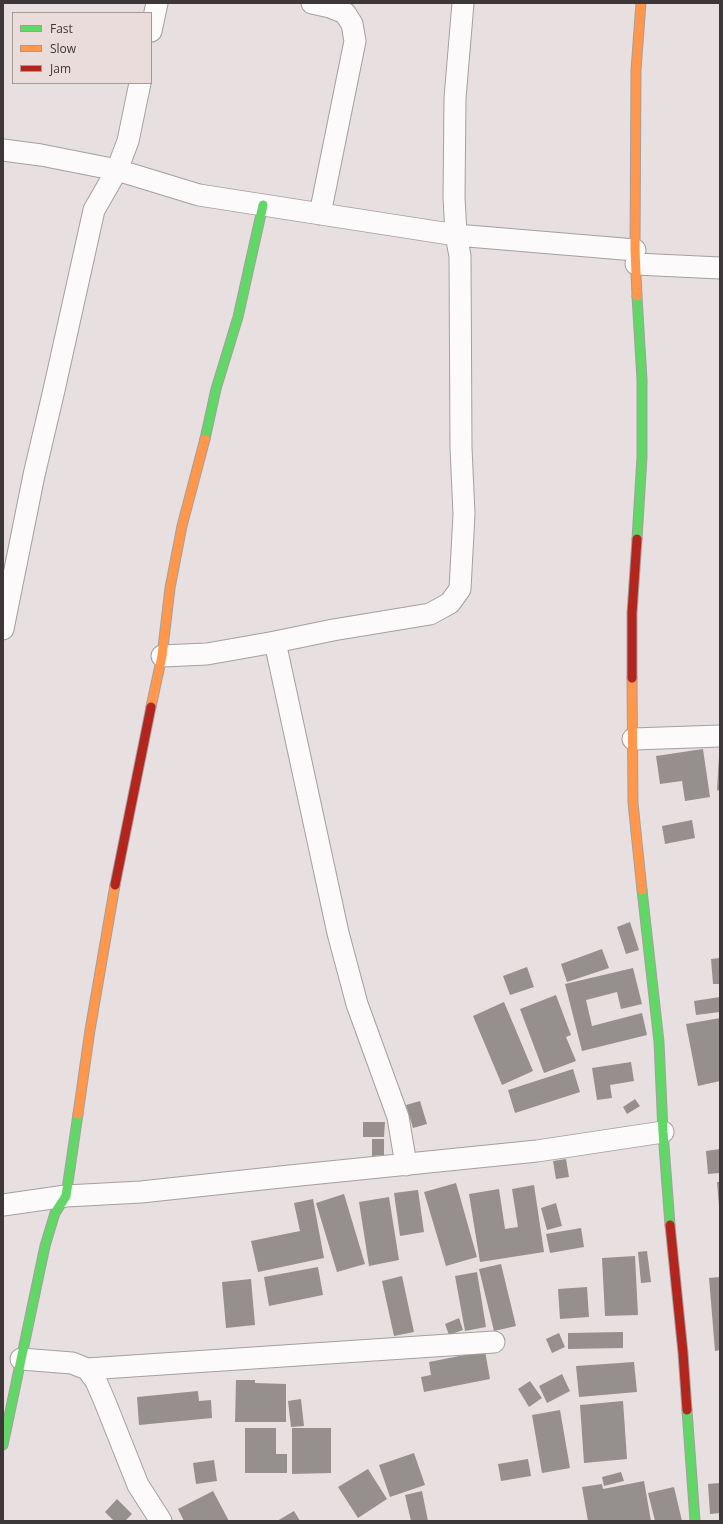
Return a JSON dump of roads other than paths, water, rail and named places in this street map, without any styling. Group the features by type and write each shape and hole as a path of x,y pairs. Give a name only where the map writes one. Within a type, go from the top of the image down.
{"street":[{"path":"152,26 157,3"},
{"path":"312,3 330,7 345,13 352,24 355,41 320,214"},
{"path":"162,656 206,654 333,630 430,614 450,603 460,590 464,514 461,448 460,256 456,235 454,197 455,98 463,3"},
{"path":"641,3 636,70 635,257 642,380 642,457 632,613 634,803 659,1042 663,1132 671,1247 683,1354 695,1521"},
{"path":"3,629 34,475 94,210 117,170 128,141 140,84"},
{"path":"3,150 41,155 117,170 199,195 456,235 720,268"},
{"path":"3,1445 45,1246 56,1213 66,1196 90,1030 118,865 162,656 170,588 182,526 207,433 216,390 238,317 263,205"},
{"path":"275,642 338,933 357,1004 398,1117 406,1165"},
{"path":"633,739 720,736"},
{"path":"3,1205 66,1196 141,1192 537,1151 663,1132"},
{"path":"21,1359 72,1363 87,1369 494,1342"},
{"path":"87,1369 96,1381 138,1485 161,1521"}]}
